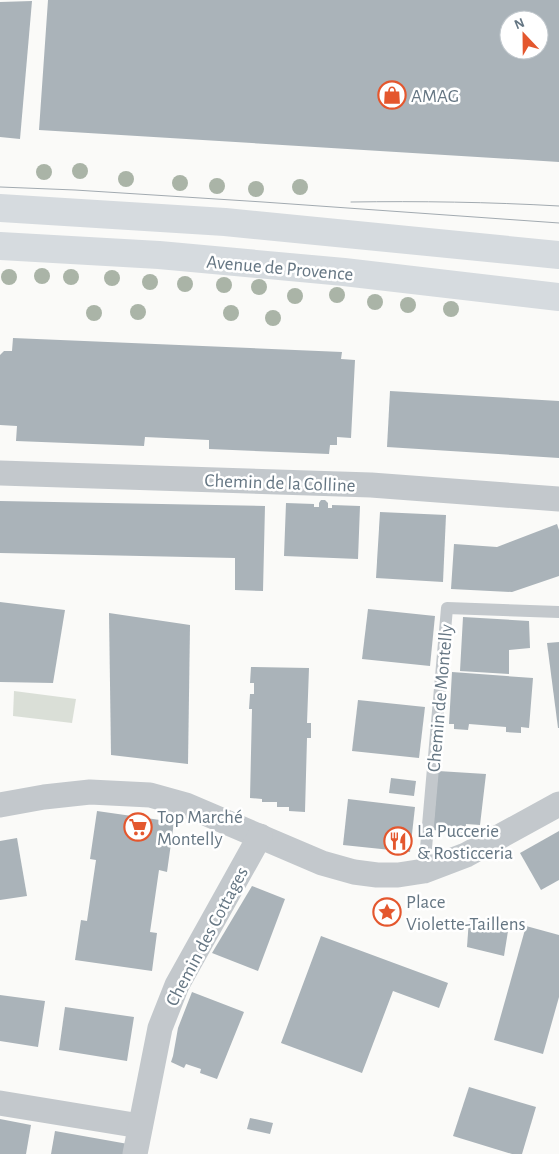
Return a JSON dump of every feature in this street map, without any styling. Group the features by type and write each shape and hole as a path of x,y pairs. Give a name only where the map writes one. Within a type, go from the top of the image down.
{"main road":[{"name":"Avenue de Provence","path":"0,208 225,222 559,255"},
{"name":"Avenue de Provence","path":"0,246 188,258 344,272 559,298"}],"street":[{"name":"Chemin de la Colline","path":"0,473 371,484 559,499"},
{"path":"0,805 44,797 90,792 150,795 186,805 322,862 354,872 377,876 424,871 466,855 559,804"},
{"name":"Chemin des Cottages","path":"135,1154 160,1028 177,985 260,836"},
{"path":"0,1103 140,1126"}],"lane":[{"name":"Chemin de Montelly","path":"424,871 447,608 559,612"}],"shaded area":[{"path":"14,691 76,699 72,723 13,716"}],"building":[{"name":"AMAG","path":"48,0 559,0 559,162 39,130"},
{"path":"32,1 20,139 0,137 0,2"},
{"path":"13,338 342,352 341,359 355,360 351,438 337,437 337,445 330,445 329,454 209,449 209,440 145,437 144,446 16,441 17,426 0,425 0,355 4,351 12,351"},
{"path":"390,391 559,401 559,458 387,447"},
{"path":"321,500 325,500 328,503 328,508 332,508 332,505 360,506 358,559 284,556 286,503 314,504 314,507 319,507"},
{"path":"0,501 265,506 263,591 235,590 235,558 0,553"},
{"path":"380,512 446,515 443,582 376,578"},
{"path":"557,524 559,530 559,576 512,592 451,589 454,544 497,547"},
{"path":"0,602 65,610 53,683 0,682"},
{"path":"368,609 435,616 430,666 362,659"},
{"path":"109,613 190,625 188,764 111,755"},
{"path":"463,617 529,621 530,648 509,650 509,674 460,671"},
{"path":"559,642 559,728 558,728 547,643"},
{"path":"251,667 309,668 307,723 311,723 311,738 307,738 305,812 289,811 289,807 277,807 277,802 262,802 262,799 250,798 252,709 249,709 250,694 254,694 254,683 250,683"},
{"path":"452,672 533,678 529,728 521,727 521,733 506,732 506,727 469,724 468,730 454,729 454,724 449,724"},
{"path":"358,700 425,707 419,758 352,751"},
{"path":"438,771 486,774 480,825 466,824 465,833 433,830"},
{"path":"391,778 416,781 414,796 389,793"},
{"path":"348,799 415,807 410,852 343,845"},
{"path":"97,811 174,822 167,872 159,870 150,932 157,933 152,971 75,960 81,920 87,921 96,860 90,859"},
{"path":"559,831 559,880 541,890 520,853"},
{"path":"17,838 27,896 0,900 0,841"},
{"path":"252,886 285,899 258,971 212,953"},
{"path":"469,919 508,931 504,956 467,947"},
{"path":"526,926 559,935 559,997 543,1054 494,1040"},
{"path":"321,936 448,983 439,1008 393,991 362,1073 281,1043"},
{"path":"192,992 244,1012 217,1079 200,1073 201,1069 186,1064 184,1068 171,1062 178,1028"},
{"path":"0,995 45,1001 38,1047 0,1041"},
{"path":"65,1007 134,1017 127,1061 59,1050"},
{"path":"469,1087 536,1107 522,1154 512,1154 453,1136"},
{"path":"250,1118 273,1123 270,1134 247,1129"},
{"path":"0,1119 31,1125 26,1154 0,1154"},
{"path":"55,1131 128,1144 126,1154 51,1154"}],"tram line":[{"path":"0,187 263,202 559,223"},
{"path":"351,202 455,202 559,206"}],"place":[{"name":"AMAG","path":"392,95"},
{"name":"Top Marché Montelly","path":"138,827"},
{"name":"La Puccerie & Rosticceria","path":"398,841"},
{"name":"Place Violette-Taillens","path":"387,912"}]}
